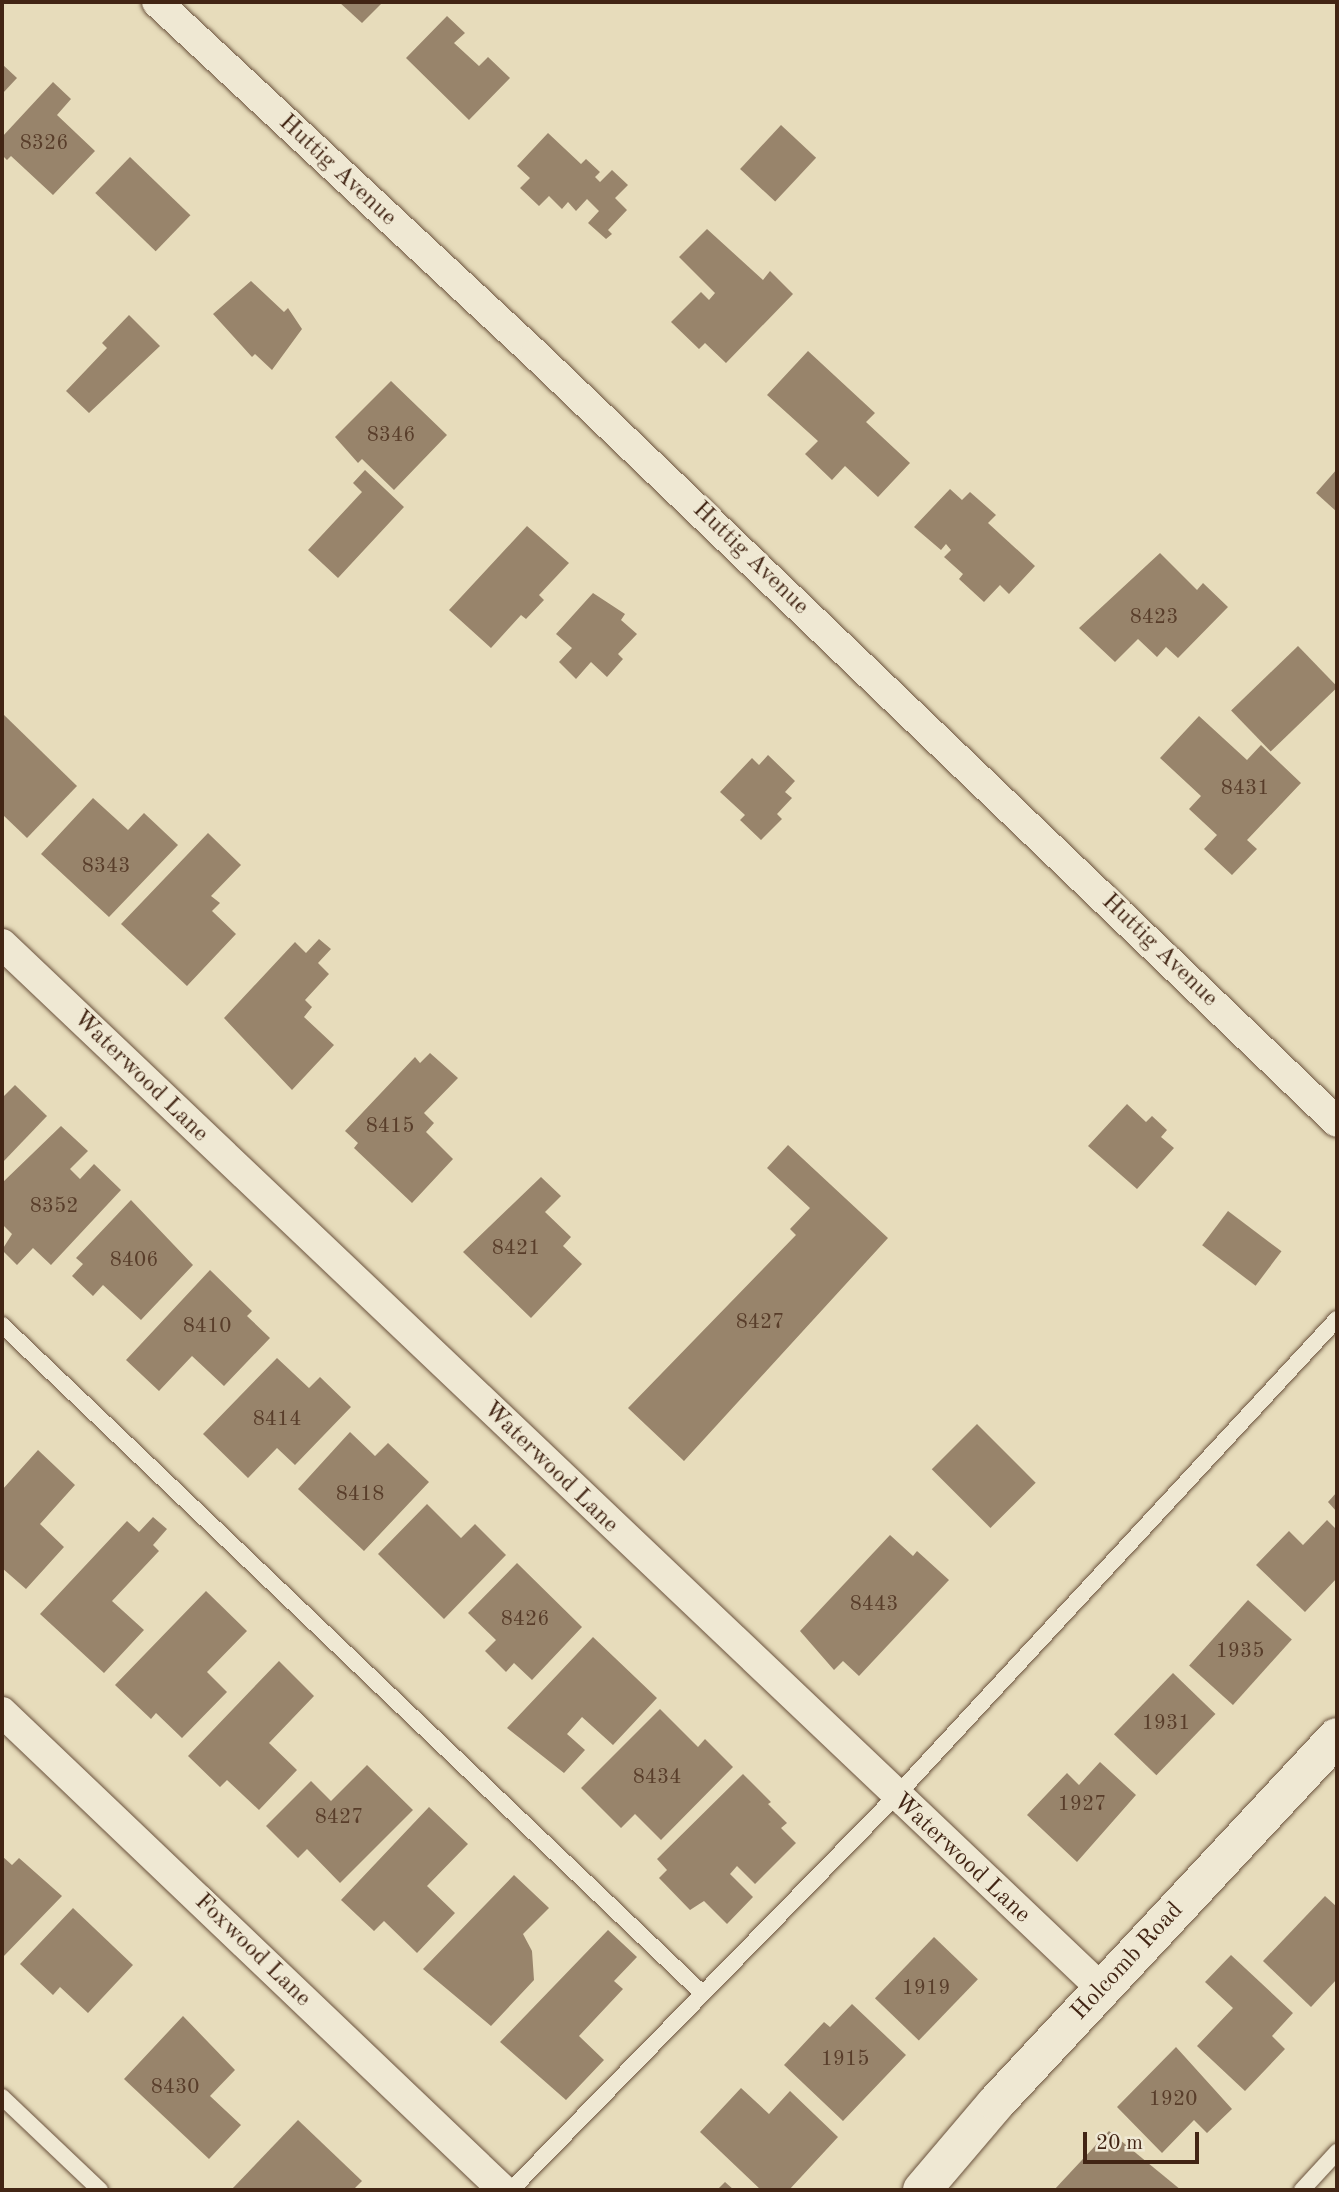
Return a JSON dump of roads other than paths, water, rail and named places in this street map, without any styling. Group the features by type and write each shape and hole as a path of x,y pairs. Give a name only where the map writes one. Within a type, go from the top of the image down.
{"street":[{"name":"Huttig Avenue","path":"157,2 555,373 1337,1122"},
{"name":"Waterwood Lane","path":"2,944 895,1797 1102,1989"},
{"name":"Foxwood Lane","path":"2,1712 503,2190"},
{"name":"Holcomb Road","path":"922,2190 1102,1989 1337,1737"}],"lane":[{"path":"511,2190 701,1992 895,1797 1337,1319"},
{"path":"2,1325 701,1992"},
{"path":"2,2097 100,2190"},
{"path":"1302,2190 1337,2152"}]}
